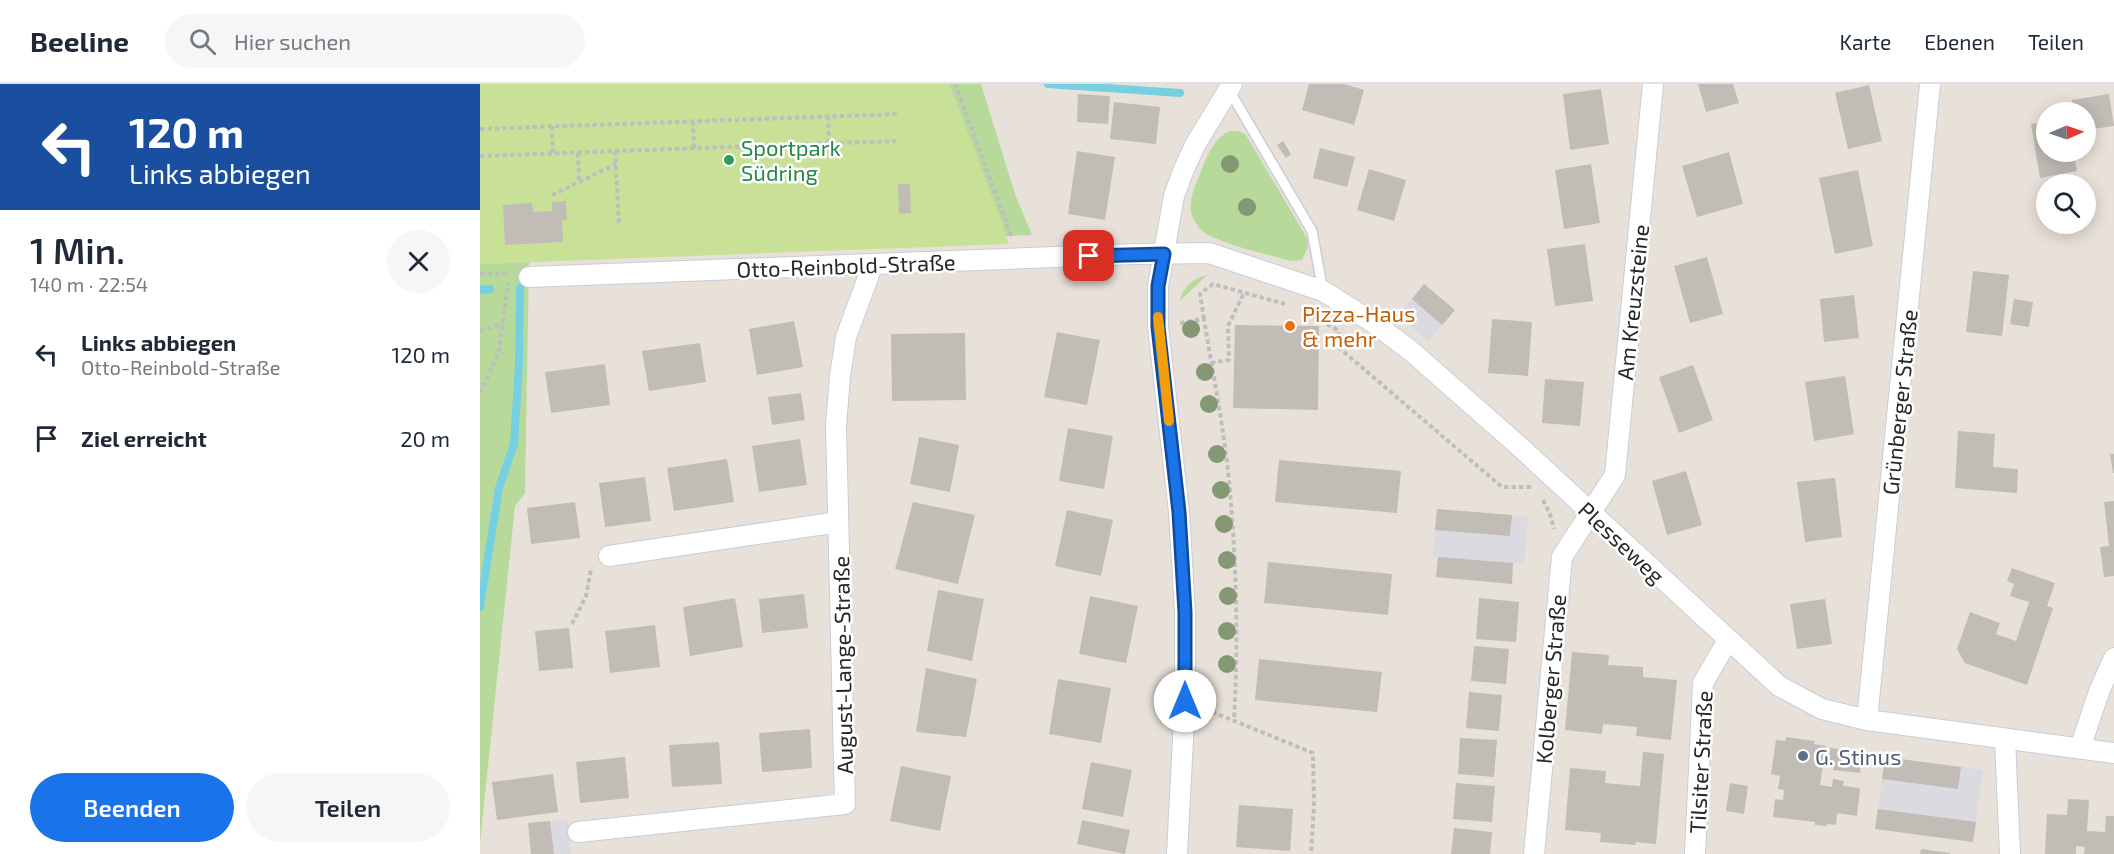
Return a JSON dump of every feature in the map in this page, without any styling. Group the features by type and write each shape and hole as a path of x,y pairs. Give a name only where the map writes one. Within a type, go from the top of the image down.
{"street":[{"name":"Am Kreuzsteine","path":"1591,513 1615,475 1653,84"},
{"name":"Grünberger Straße","path":"1867,720 1930,84"},
{"path":"1177,854 1185,701 1185,612 1179,512 1158,327 1158,286 1174,196 1195,145 1231,87"},
{"name":"Plesseweg","path":"1164,254 1209,253 1323,291 1374,323 1412,351 1779,686 1822,709 1867,720 2114,753"},
{"name":"Otto-Reinbold-Straße","path":"529,278 1164,254"},
{"name":"August-Lange-Straße","path":"578,832 845,804 836,426 846,338 873,264"},
{"name":"Kolberger Straße","path":"1534,854 1562,557 1591,513"},
{"path":"609,556 838,522"},
{"name":"Tilsiter Straße","path":"1695,854 1703,683 1728,640"},
{"path":"2080,748 2100,689 2114,658"},
{"path":"2005,739 2010,854"}],"lane":[{"path":"1231,87 1312,231 1323,291"}],"path":[{"path":"955,84 1020,259"},
{"path":"480,129 899,114"},
{"path":"828,116 829,144"},
{"path":"693,121 694,148"},
{"path":"552,126 553,154"},
{"path":"480,156 896,141"},
{"path":"615,152 619,226"},
{"path":"578,153 579,182"},
{"path":"552,195 616,164"},
{"path":"480,393 499,352 509,273"},
{"path":"480,274 492,274"},
{"path":"1234,720 1237,606 1231,504 1200,294 1213,284 1288,305"},
{"path":"1211,363 1229,360 1228,326 1244,293"},
{"path":"1299,308 1339,331 1338,347 1502,487 1536,487"},
{"path":"1158,327 1204,319"},
{"path":"480,331 503,324"},
{"path":"1541,496 1550,514 1562,557"},
{"path":"572,624 586,596 591,569 609,556"},
{"path":"1185,701 1313,753 1314,805 1311,854"}],"shaded area":[{"path":"1424,284 1455,310 1428,341 1398,315"},
{"path":"1437,509 1528,517 1524,564 1513,563 1512,584 1436,577 1438,557 1433,556"},
{"path":"1885,757 1983,770 1973,842 1875,829"},
{"path":"568,819 571,854 531,854 528,823"}],"green space":[{"name":"Sportpark Südring","path":"480,84 949,84 1009,244 480,264"},
{"path":"949,84 981,84 1015,194 1032,235 1006,236"},
{"path":"1239,131 1246,135 1307,238 1308,247 1302,260 1290,261 1228,243 1206,233 1195,222 1191,206 1197,181 1212,148 1224,134"},
{"path":"529,262 525,493 515,506 480,843 480,264"},
{"path":"1207,275 1180,301 1189,284"}],"building":[{"path":"1309,84 1344,84 1364,90 1354,125 1302,110"},
{"path":"1698,84 1733,84 1739,103 1706,112"},
{"path":"1869,85 1882,141 1848,149 1835,93"},
{"path":"1601,89 1609,144 1570,150 1563,94"},
{"path":"1078,94 1110,96 1108,124 1077,122"},
{"path":"2109,94 2114,126 2096,128 2096,102 2072,102 2072,100"},
{"path":"1114,102 1160,107 1156,144 1110,139"},
{"path":"2036,123 2036,154 2031,124"},
{"path":"1283,141 1291,154 1286,158 1277,145"},
{"path":"1320,148 1355,157 1347,187 1313,178"},
{"path":"1077,151 1115,157 1105,220 1068,214"},
{"path":"1729,152 1743,204 1697,217 1682,166"},
{"path":"2037,162 2075,162 2077,171 2061,174 2039,174"},
{"path":"1591,164 1600,223 1564,229 1555,170"},
{"path":"1369,169 1406,180 1394,221 1357,210"},
{"path":"1858,170 1873,246 1835,254 1819,178"},
{"path":"898,184 910,184 911,213 899,214"},
{"path":"566,201 567,220 562,220 563,242 505,245 503,205 532,203 533,212 552,211 552,202"},
{"path":"1585,244 1593,301 1555,306 1547,249"},
{"path":"1707,257 1723,314 1690,323 1674,266"},
{"path":"1973,271 2009,275 2002,336 1966,332"},
{"path":"1424,284 1455,310 1442,325 1412,299"},
{"path":"1854,295 1859,338 1824,342 1820,299"},
{"path":"2014,299 2033,302 2029,327 2010,324"},
{"path":"1492,319 1532,322 1528,376 1488,373"},
{"path":"794,321 803,367 757,375 749,329"},
{"path":"1235,325 1319,326 1318,410 1233,408"},
{"path":"1057,332 1100,340 1087,405 1044,397"},
{"path":"965,333 966,400 892,401 891,334"},
{"path":"700,343 706,382 649,391 642,351"},
{"path":"605,364 610,405 551,413 545,372"},
{"path":"1693,365 1713,420 1679,433 1659,377"},
{"path":"1845,376 1854,434 1814,441 1805,382"},
{"path":"1545,379 1584,382 1580,426 1542,423"},
{"path":"801,393 805,420 772,425 768,397"},
{"path":"1068,428 1113,436 1104,489 1059,481"},
{"path":"1958,431 1995,434 1993,467 2018,469 2017,493 1955,488"},
{"path":"919,437 959,445 950,492 910,484"},
{"path":"800,439 807,485 759,492 752,446"},
{"path":"2110,454 2114,454 2114,473 2113,473"},
{"path":"727,459 734,502 674,511 667,468"},
{"path":"1279,460 1401,471 1397,513 1275,502"},
{"path":"1686,471 1702,525 1667,535 1652,481"},
{"path":"645,477 651,521 605,527 599,483"},
{"path":"1835,478 1842,537 1805,542 1797,482"},
{"path":"2114,501 2114,576 2104,577 2100,547 2109,546 2104,502"},
{"path":"575,502 580,538 531,544 527,508"},
{"path":"913,502 975,515 958,584 895,569"},
{"path":"1437,509 1512,515 1510,536 1435,530"},
{"path":"1067,510 1113,520 1101,576 1055,566"},
{"path":"1438,557 1513,563 1512,584 1436,577"},
{"path":"1268,562 1392,574 1388,615 1264,603"},
{"path":"2012,568 2055,583 2047,606 2053,608 2027,685 1965,663 1957,649 1970,612 2000,623 1996,634 2016,641 2029,602 2010,596 2014,584 2007,581"},
{"path":"938,590 984,599 972,661 927,651"},
{"path":"804,594 808,628 762,633 759,599"},
{"path":"1090,596 1138,606 1126,663 1079,654"},
{"path":"735,598 743,647 690,656 683,607"},
{"path":"1479,598 1519,602 1516,642 1476,639"},
{"path":"1825,599 1832,644 1797,649 1790,604"},
{"path":"655,625 660,667 610,673 605,631"},
{"path":"569,628 573,668 539,671 535,631"},
{"path":"1474,646 1509,649 1506,684 1471,681"},
{"path":"1572,652 1609,655 1608,665 1643,667 1643,677 1677,680 1671,740 1636,736 1637,727 1603,724 1602,734 1565,730"},
{"path":"1259,659 1382,672 1377,712 1255,700"},
{"path":"926,668 977,679 966,737 916,732"},
{"path":"1058,679 1111,688 1101,743 1049,734"},
{"path":"1469,692 1502,695 1499,731 1466,728"},
{"path":"810,729 812,768 762,772 759,733"},
{"path":"1786,737 1815,741 1814,744 1826,746 1820,785 1832,787 1833,779 1844,781 1843,786 1860,788 1857,816 1837,813 1836,825 1827,824 1827,826 1815,825 1815,822 1773,817 1775,799 1783,800 1784,790 1778,789 1780,776 1771,774 1776,740 1785,741"},
{"path":"1460,738 1497,740 1494,777 1458,774"},
{"path":"719,742 722,784 672,787 669,745"},
{"path":"1830,748 1862,751 1860,773 1833,770 1834,761 1829,760"},
{"path":"1643,752 1664,754 1656,844 1600,842 1601,833 1565,830 1570,768 1606,771 1605,783 1640,786"},
{"path":"625,757 629,798 580,803 576,762"},
{"path":"1885,757 1961,767 1958,789 1882,779"},
{"path":"1091,762 1132,770 1123,817 1082,809"},
{"path":"901,766 951,776 940,831 890,821"},
{"path":"553,774 558,812 497,820 492,782"},
{"path":"1456,783 1495,786 1492,822 1453,819"},
{"path":"1730,783 1748,786 1744,814 1726,811"},
{"path":"2068,799 2089,800 2087,831 2105,832 2106,816 2114,816 2114,854 2084,854 2085,847 2076,846 2076,854 2045,854 2047,814 2067,815"},
{"path":"1239,805 1293,809 1290,851 1236,847"},
{"path":"1878,809 1976,822 1973,842 1875,829"},
{"path":"1082,820 1130,830 1125,854 1077,844"},
{"path":"550,821 554,854 531,854 528,823"},
{"path":"1454,828 1492,832 1490,854 1451,854"},
{"path":"1921,849 1950,853 1950,854 1920,854"}],"waterway":[{"path":"1048,84 1180,93"},
{"path":"480,607 499,488 514,444 519,364 520,288"},
{"path":"480,290 490,289"}],"slow traffic":[{"path":"1158,317 1169,421"}],"place":[{"name":"Sportpark Südring","path":"729,160"},
{"name":"Pizza-Haus & mehr","path":"1290,326"},
{"name":"G. Stinus","path":"1803,756"}],"route":[{"path":"1089,256 1164,254 1158,286 1158,327 1179,512 1185,612 1185,701"}]}
